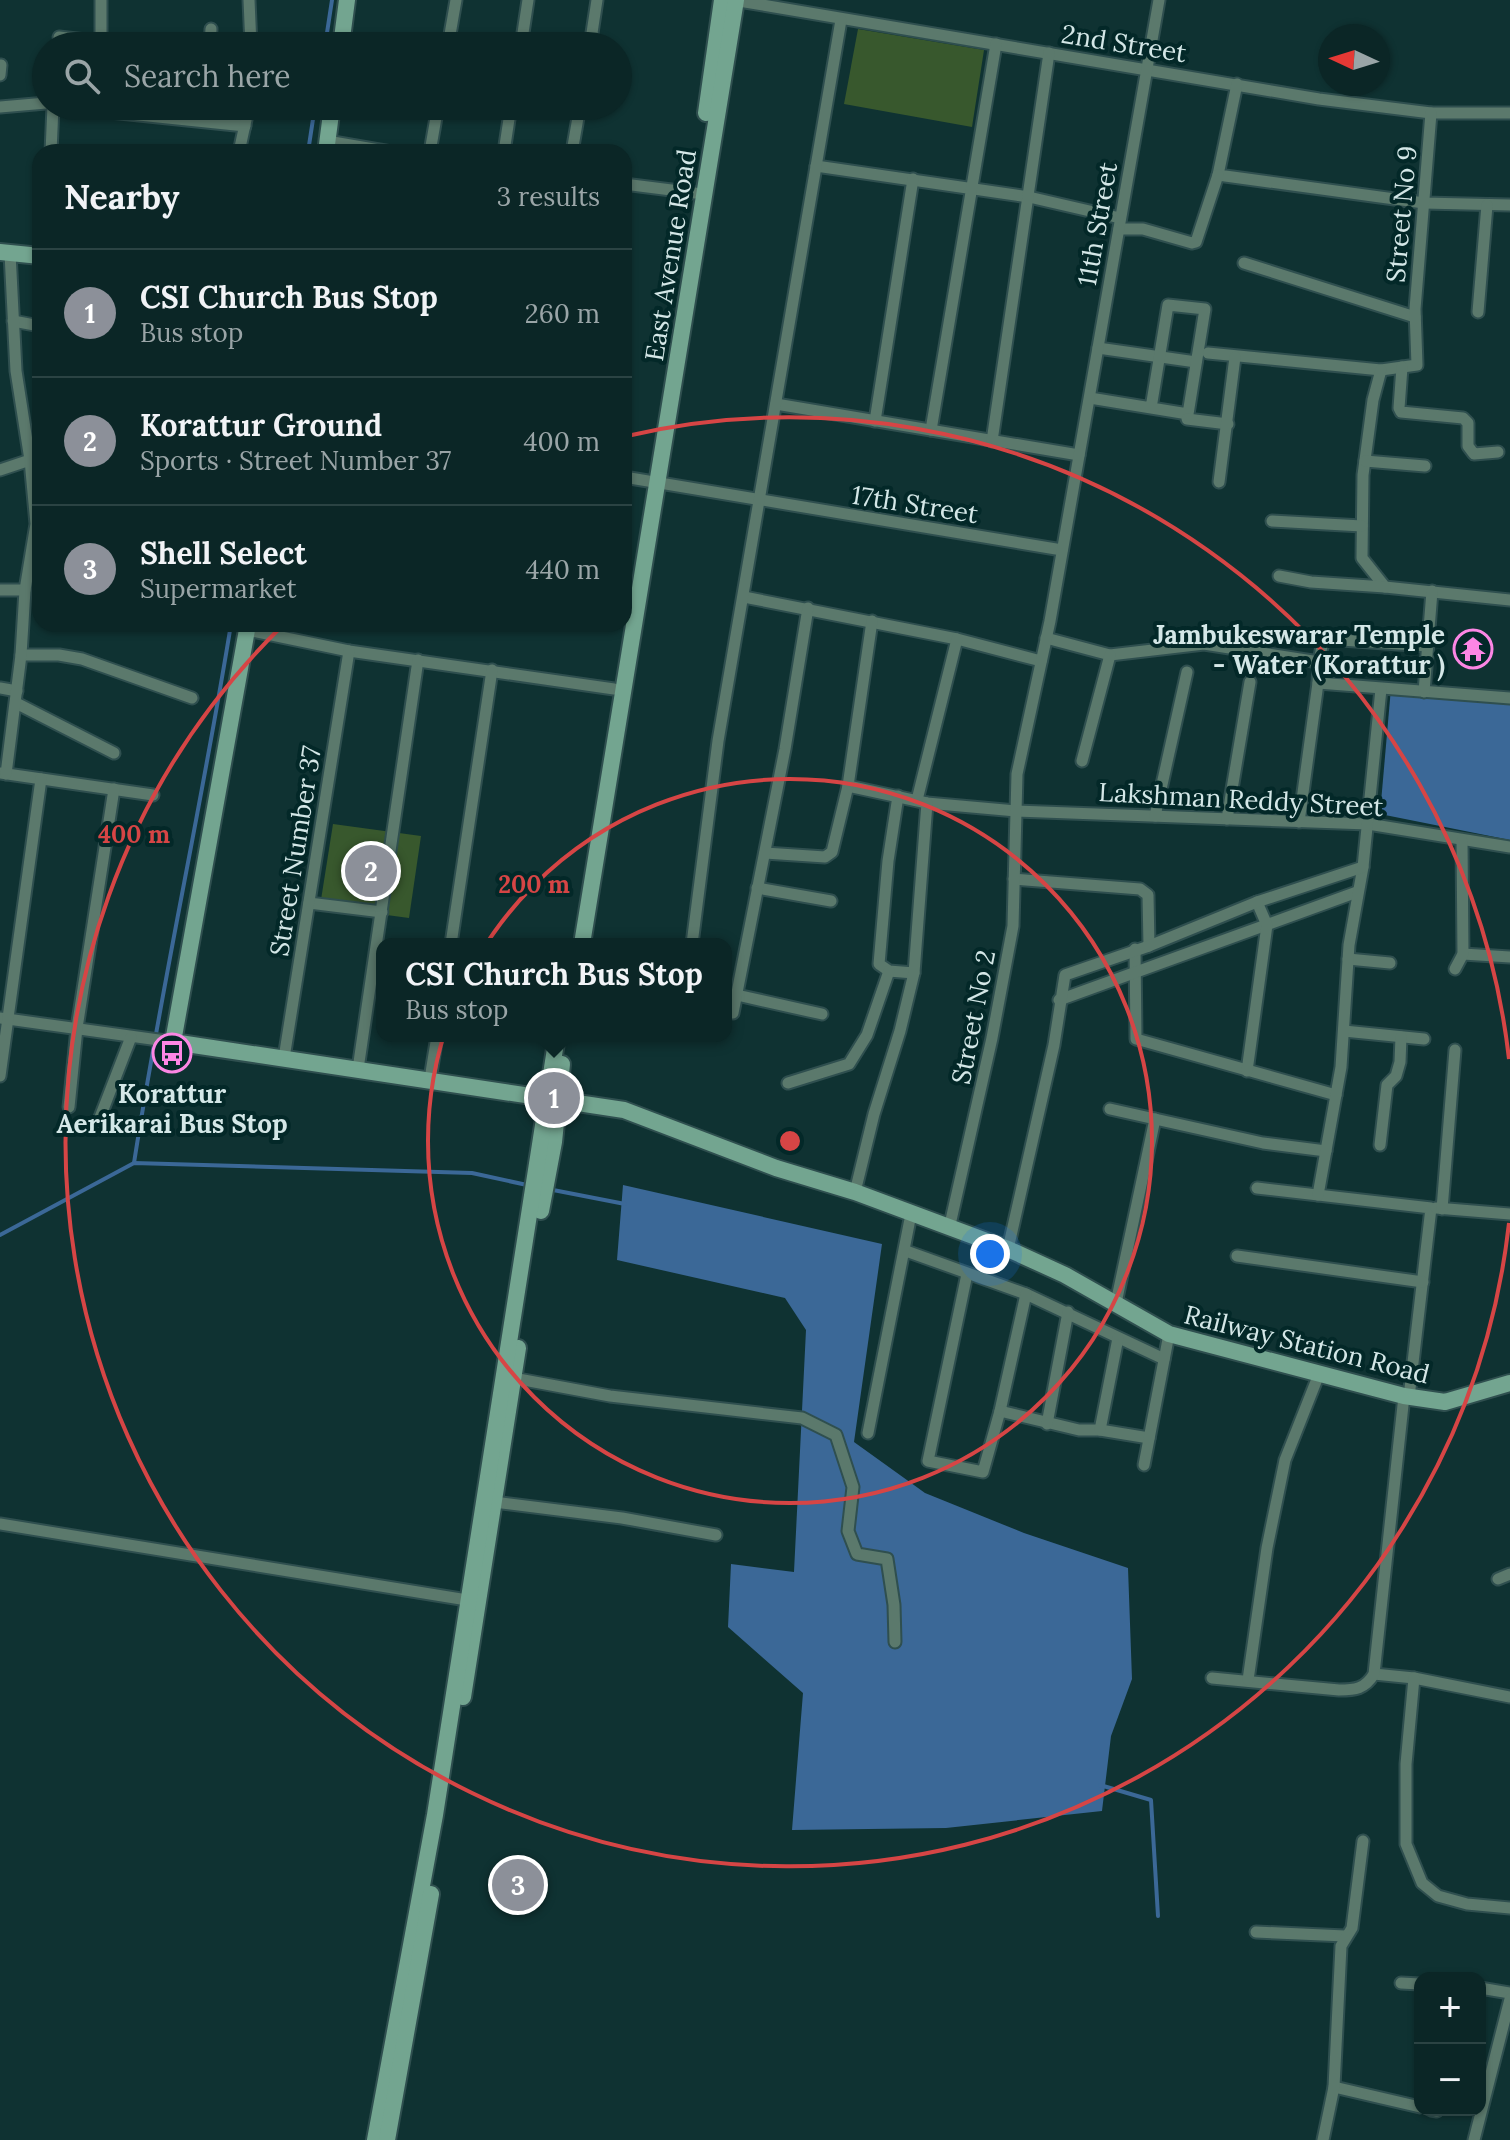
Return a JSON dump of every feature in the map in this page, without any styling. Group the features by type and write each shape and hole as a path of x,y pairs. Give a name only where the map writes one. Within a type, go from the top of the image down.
{"main road":[{"path":"343,32 347,0"},
{"name":"East Avenue Road","path":"632,614 695,193 731,0"},
{"name":"East Avenue Road","path":"632,591 679,357 731,0"},
{"path":"326,144 330,120"},
{"path":"5,253 32,255"},
{"path":"168,1041 246,632"},
{"name":"East Avenue Road","path":"573,938 624,632"},
{"name":"East Avenue Road","path":"583,938 629,632"},
{"name":"Railway Station Road","path":"168,1041 624,1110 776,1168 855,1192 1008,1249 1065,1275 1169,1334 1407,1396 1445,1402 1510,1383"},
{"path":"553,1098 557,1042"},
{"path":"375,2140 473,1601 553,1098 566,1042"},
{"path":"387,2140 445,1816 473,1601 494,1502 535,1215"}],"street":[{"path":"101,0 101,32"},
{"path":"249,0 250,32"},
{"path":"450,32 456,0"},
{"path":"523,32 528,0"},
{"path":"592,32 597,0"},
{"name":"2nd Street","path":"731,0 1319,99 1431,113 1510,113"},
{"name":"11th Street","path":"1046,638 1159,0"},
{"path":"693,938 718,741 841,20"},
{"path":"931,430 996,44"},
{"path":"992,441 1049,53"},
{"path":"0,75 1,65"},
{"path":"816,166 1029,197 1192,243 1196,242 1218,175 1237,84"},
{"path":"0,107 32,104"},
{"name":"Street No 9","path":"1402,367 1417,365 1415,317 1431,113"},
{"path":"51,144 52,120"},
{"path":"187,120 245,126"},
{"path":"241,144 246,120"},
{"path":"431,144 436,120"},
{"path":"505,144 509,120"},
{"path":"573,144 578,120"},
{"path":"1218,175 1424,203 1510,205"},
{"path":"875,421 913,179"},
{"path":"632,185 695,193"},
{"path":"1478,312 1487,205"},
{"path":"5,253 16,371 32,447"},
{"path":"1244,263 1415,317"},
{"path":"1090,398 1151,408 1188,414 1207,311 1169,303 1151,408"},
{"path":"13,321 32,325"},
{"path":"1098,348 1196,362"},
{"path":"1208,353 1381,370 1402,367 1401,412 1463,418 1468,423 1468,446 1474,454 1498,452"},
{"path":"1219,482 1235,357"},
{"path":"1381,370 1373,400 1365,461 1362,558 1385,587"},
{"path":"776,404 1079,455"},
{"path":"1187,419 1228,424"},
{"path":"1365,461 1425,466"},
{"path":"0,470 32,462"},
{"name":"17th Street","path":"632,478 1062,550"},
{"path":"1272,521 1362,526"},
{"path":"32,565 25,590 16,697 3,773 153,795"},
{"path":"1279,576 1311,582 1510,600"},
{"path":"0,590 25,590"},
{"path":"1424,692 1432,591"},
{"path":"744,597 957,639 1041,661"},
{"path":"733,1013 808,608"},
{"path":"765,853 828,856 832,852 848,786 872,621"},
{"path":"268,632 349,651 614,689"},
{"path":"1046,638 1110,655 1204,644 1319,662"},
{"name":"Street No 2","path":"949,1229 1013,926 1017,774 1046,638"},
{"path":"855,1192 914,973 922,801 957,639"},
{"path":"1299,822 1319,662 1322,646 1327,639 1428,646"},
{"name":"Street Number 37","path":"284,1058 349,651"},
{"path":"21,655 59,655 82,659 192,698"},
{"path":"1082,761 1110,655"},
{"path":"378,938 418,660"},
{"path":"452,938 492,670"},
{"path":"1155,816 1187,672"},
{"path":"1227,819 1250,682"},
{"path":"1318,683 1510,698"},
{"path":"0,688 114,753"},
{"path":"1318,1195 1344,1031 1348,959 1363,867 1381,689"},
{"path":"0,1076 4,1018 41,779"},
{"name":"Lakshman Reddy Street","path":"848,786 922,801 1016,811 1368,824 1510,847"},
{"path":"69,1107 77,1028 114,789"},
{"path":"898,796 888,861 879,964 889,971 914,973"},
{"path":"1455,969 1463,954 1462,841"},
{"path":"1008,1249 1054,1045 1065,975 1149,946 1257,902 1363,867"},
{"path":"1014,879 1140,889 1148,895 1150,904 1149,946"},
{"path":"757,888 831,901"},
{"path":"1059,1000 1357,892"},
{"path":"1247,1071 1267,925 1257,902"},
{"path":"309,903 382,912"},
{"path":"1135,949 1136,1039 1336,1095"},
{"path":"358,1069 376,951"},
{"path":"1463,954 1510,957"},
{"path":"1348,959 1390,963"},
{"path":"788,1083 849,1064 867,1035 889,971"},
{"path":"737,995 822,1014"},
{"path":"4,1018 168,1041"},
{"path":"1344,1031 1424,1039"},
{"path":"99,1120 128,1036"},
{"path":"1380,1145 1387,1085 1396,1076 1401,1037"},
{"path":"430,1079 436,1042"},
{"path":"1212,1678 1355,1690 1368,1683 1374,1674 1407,1396 1437,1208 1455,1050"},
{"path":"1110,1109 1263,1143 1326,1151"},
{"path":"1116,1303 1155,1119"},
{"path":"1257,1188 1510,1214"},
{"path":"868,1433 911,1214"},
{"path":"906,1251 1026,1294 1164,1359"},
{"path":"1237,1256 1423,1282"},
{"path":"967,1274 928,1461 983,1472 1026,1294"},
{"path":"1047,1424 1068,1312"},
{"path":"1144,1465 1169,1334"},
{"path":"1100,1430 1118,1338"},
{"path":"1248,1680 1267,1548 1285,1460 1319,1374"},
{"path":"513,1378 610,1396 802,1418 836,1435 853,1487 848,1531 857,1554 887,1559 894,1605 895,1642"},
{"path":"1000,1411 1079,1430 1149,1438"},
{"path":"494,1502 622,1518 716,1535"},
{"path":"0,1524 473,1601"},
{"path":"1374,1674 1414,1678 1510,1697"},
{"path":"1414,1678 1406,1764 1406,1844 1416,1870 1422,1883 1438,1896 1467,1904 1510,1908"},
{"path":"1323,2140 1334,2087 1341,1946 1352,1928 1363,1841"},
{"path":"1256,1932 1345,1936"},
{"path":"1401,1983 1414,1984"},
{"path":"1486,1989 1510,1993"},
{"path":"1474,2140 1510,1999"},
{"path":"1334,2087 1414,2106"}],"green space":[{"path":"858,29 984,50 972,127 844,104"},
{"path":"333,824 421,836 409,918 320,906"}],"water":[{"path":"1391,688 1510,698 1510,840 1380,814"},
{"path":"623,1185 882,1244 854,1442 925,1493 1024,1533 1128,1568 1132,1679 1111,1736 1102,1811 946,1828 792,1830 803,1693 728,1627 731,1564 794,1572 806,1330 785,1298 617,1260"}],"waterway":[{"path":"327,32 332,0"},
{"path":"309,144 313,120"},
{"path":"134,1163 230,632"},
{"path":"0,1235 134,1163 472,1173 527,1185"},
{"path":"548,1189 625,1204"},
{"path":"1100,1785 1151,1800 1158,1916"}],"place":[{"name":"Jambukeswarar Temple - Water (Korattur )","path":"1473,649"},
{"name":"Korattur Ground","path":"371,871"},
{"name":"Korattur Aerikarai Bus Stop","path":"172,1053"},
{"name":"CSI Church Bus Stop","path":"554,1098"},
{"name":"Shell Select","path":"518,1885"}]}
